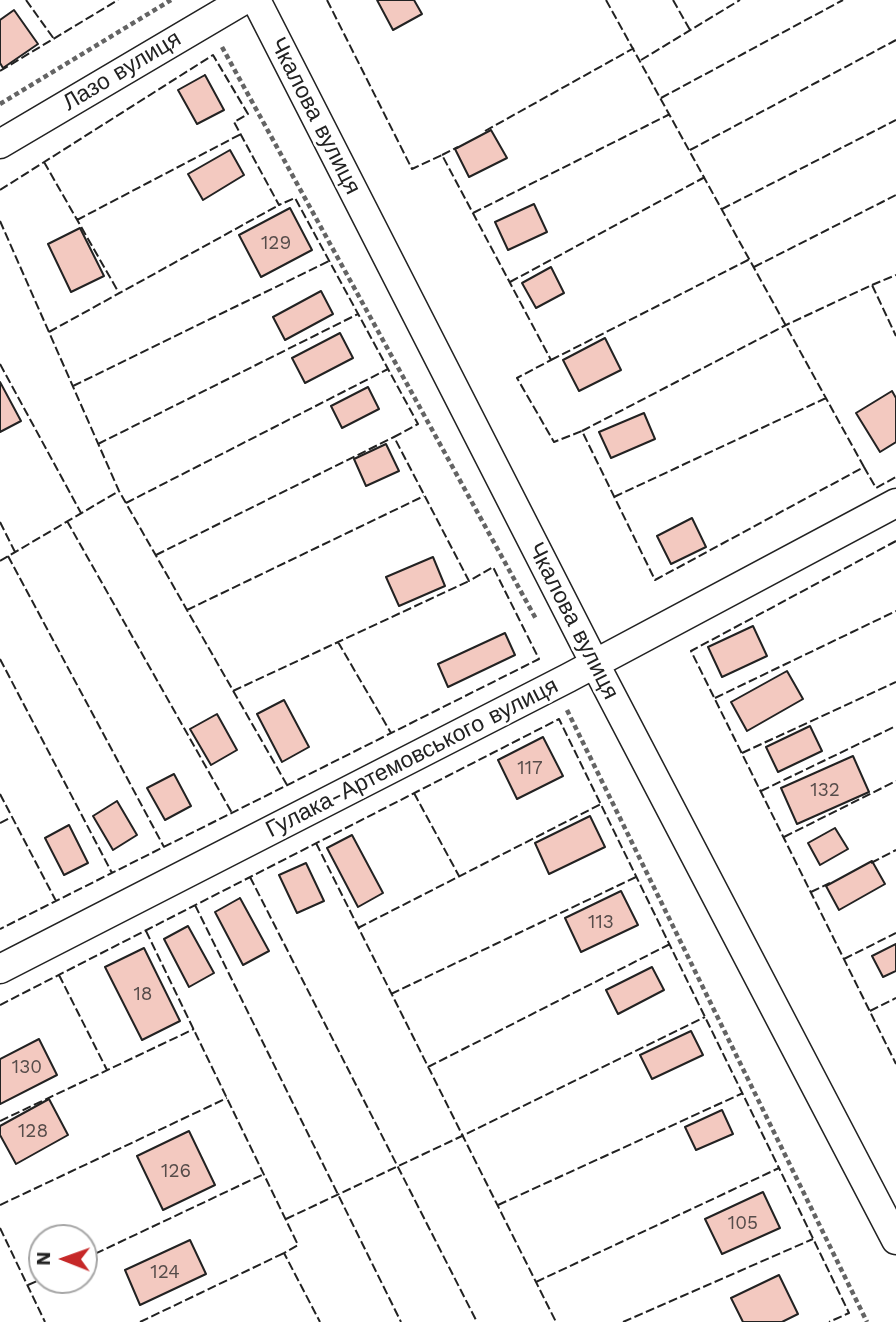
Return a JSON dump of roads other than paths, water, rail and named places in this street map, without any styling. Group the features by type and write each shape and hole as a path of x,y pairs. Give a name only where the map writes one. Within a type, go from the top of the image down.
{"street":[{"name":"Лазо вулиця","path":"0,144 244,0"},
{"name":"Чкалова вулиця","path":"256,0 595,664 896,1240"},
{"name":"Гулака-Артемовського вулиця","path":"0,969 595,664 896,503"}]}
